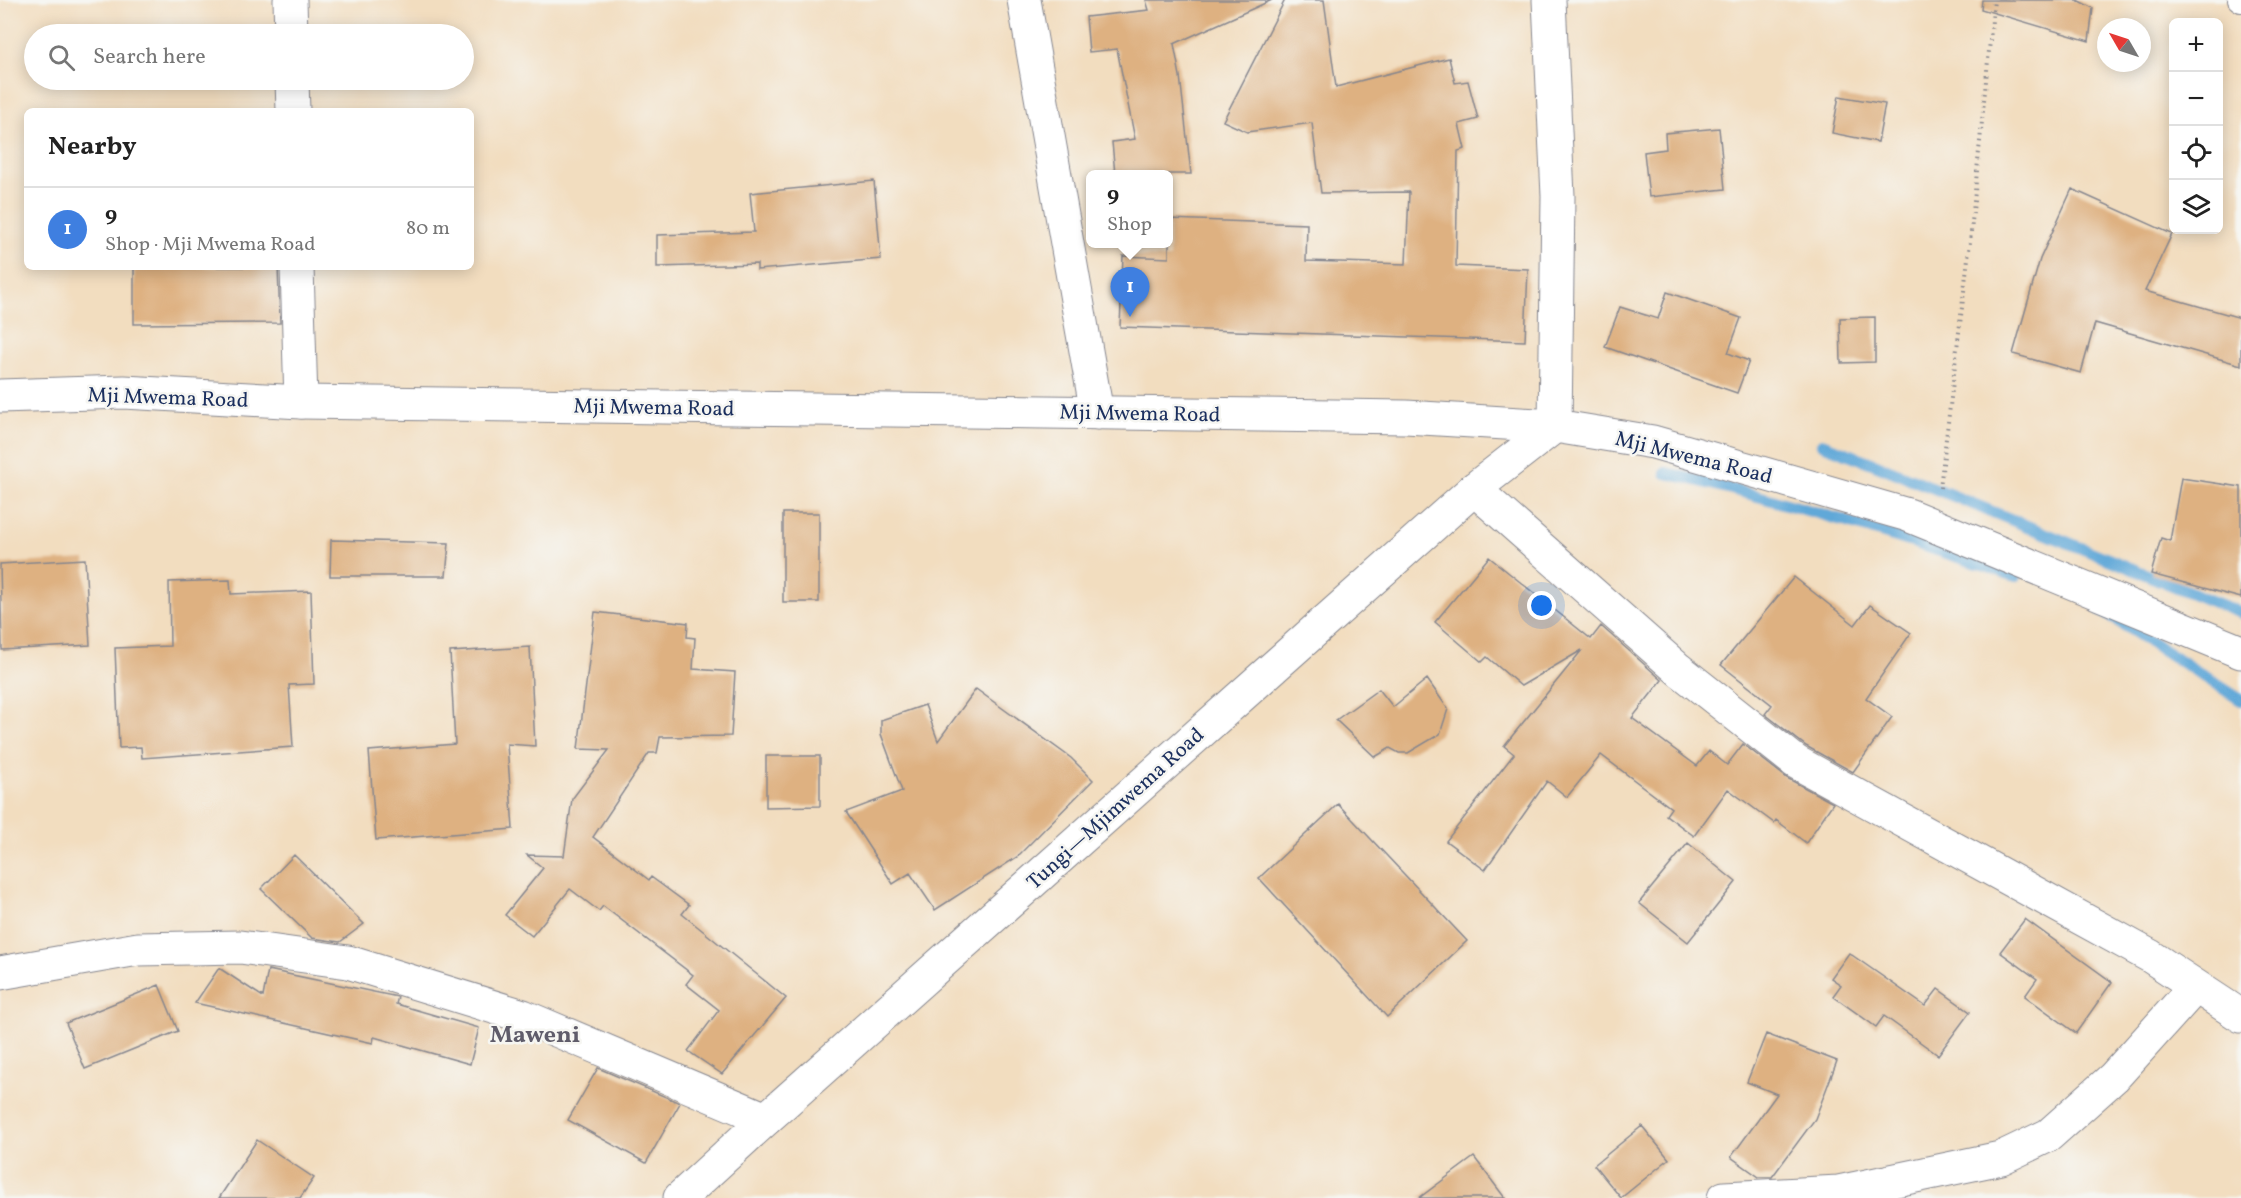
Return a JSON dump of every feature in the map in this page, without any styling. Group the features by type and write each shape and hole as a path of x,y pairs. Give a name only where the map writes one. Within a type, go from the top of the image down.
{"street":[{"path":"290,0 291,24"},
{"path":"1024,0 1097,413"},
{"path":"1549,0 1558,196 1555,426"},
{"path":"292,90 293,108"},
{"path":"297,270 301,402"},
{"name":"Mji Mwema Road","path":"0,396 124,392 301,402 1406,417 1555,426 1653,442 1908,515 2241,652"},
{"name":"Tungi—Mjimwema Road","path":"680,1198 1474,489 1555,426"},
{"path":"1474,489 1678,669 1796,762 2150,956 2241,1016"},
{"path":"0,973 138,949 240,947 348,962 523,1016 766,1119"},
{"path":"1724,1198 1839,1192 2001,1158 2049,1135 2114,1077 2195,987"}],"path":[{"path":"1938,528 1940,491 1970,242 1994,0"}],"building":[{"path":"1146,0 1272,0 1174,44 1180,76 1191,174 1173,174 1173,170 1115,170 1112,142 1135,139 1117,49 1089,52 1086,17 1149,10"},
{"path":"1285,0 1324,0 1336,87 1449,58 1455,83 1468,81 1478,119 1459,124 1465,149 1458,151 1456,266 1528,269 1525,341 1120,327 1123,256 1169,258 1169,248 1173,248 1173,219 1307,224 1306,261 1406,264 1409,192 1321,193 1312,123 1247,132 1223,121"},
{"path":"1982,0 2077,0 2093,8 2089,41 1981,9"},
{"path":"1839,96 1885,104 1878,142 1832,133"},
{"path":"1719,128 1725,189 1649,197 1644,152 1666,149 1665,133"},
{"path":"874,181 881,259 757,270 757,264 657,267 657,235 754,232 750,193"},
{"path":"2072,189 2172,234 2145,291 2241,318 2241,365 2095,323 2081,373 2013,354 2040,259"},
{"path":"134,270 278,270 280,323 134,324"},
{"path":"1667,292 1741,318 1728,353 1749,361 1737,393 1605,347 1620,307 1658,319"},
{"path":"1875,317 1875,362 1841,363 1840,318"},
{"path":"2181,478 2241,487 2241,598 2151,574 2161,538 2170,541"},
{"path":"783,513 819,513 819,602 783,602"},
{"path":"331,540 449,543 446,576 330,576"},
{"path":"1489,557 1591,639 1601,626 1662,680 1632,718 1697,766 1709,751 1727,765 1743,744 1787,778 1833,803 1806,843 1776,820 1774,823 1728,789 1694,836 1666,815 1671,808 1601,755 1567,797 1547,781 1485,870 1446,841 1514,754 1504,746 1582,650 1521,686 1487,657 1482,662 1435,622"},
{"path":"85,559 90,645 2,650 0,564"},
{"path":"1794,577 1855,625 1870,605 1911,633 1866,698 1892,717 1853,772 1806,746 1765,714 1772,705 1721,665"},
{"path":"230,580 231,594 311,591 314,684 289,685 293,747 142,758 141,747 119,748 115,648 170,646 169,582"},
{"path":"595,612 688,623 687,637 695,638 693,669 735,672 731,736 660,737 657,753 649,753 593,837 649,880 651,877 689,905 682,914 786,998 722,1074 688,1051 719,1010 686,984 693,975 603,906 599,911 570,889 532,936 505,915 543,868 527,855 564,856 572,799 609,750 578,749"},
{"path":"530,647 535,746 507,744 513,829 376,840 369,751 455,744 450,652"},
{"path":"1427,679 1448,709 1440,734 1408,753 1399,753 1390,748 1375,757 1336,720 1379,689 1393,707"},
{"path":"976,689 1071,758 1093,780 1017,857 935,910 910,873 893,884 846,812 902,791 881,734 881,720 925,705 938,741"},
{"path":"766,756 820,756 820,806 766,807"},
{"path":"1338,804 1467,941 1387,1017 1259,878"},
{"path":"1688,843 1736,882 1688,942 1639,903"},
{"path":"294,855 364,924 340,942 312,938 261,889"},
{"path":"2025,919 2112,982 2076,1033 2025,996 2037,979 2000,952"},
{"path":"1849,953 1925,1006 1938,989 1970,1012 1938,1055 1884,1016 1876,1027 1833,996 1841,985 1831,978"},
{"path":"219,968 263,997 268,970 398,997 396,1004 479,1028 470,1064 374,1037 373,1043 195,1003"},
{"path":"159,985 178,1031 85,1069 66,1023"},
{"path":"1766,1034 1837,1061 1815,1119 1772,1177 1759,1177 1731,1157 1777,1094 1747,1082"},
{"path":"598,1068 680,1103 646,1163 568,1120"},
{"path":"1642,1126 1669,1159 1621,1198 1594,1165"},
{"path":"257,1140 314,1178 300,1198 219,1198"},
{"path":"1474,1157 1505,1198 1419,1198"}],"waterway":[{"path":"1822,444 2241,613"},
{"path":"1666,473 1842,520 2016,576"},
{"path":"2101,610 2241,700"}],"place":[{"name":"9","path":"1130,317"}],"district":[{"name":"Maweni","path":"535,1034"}]}
